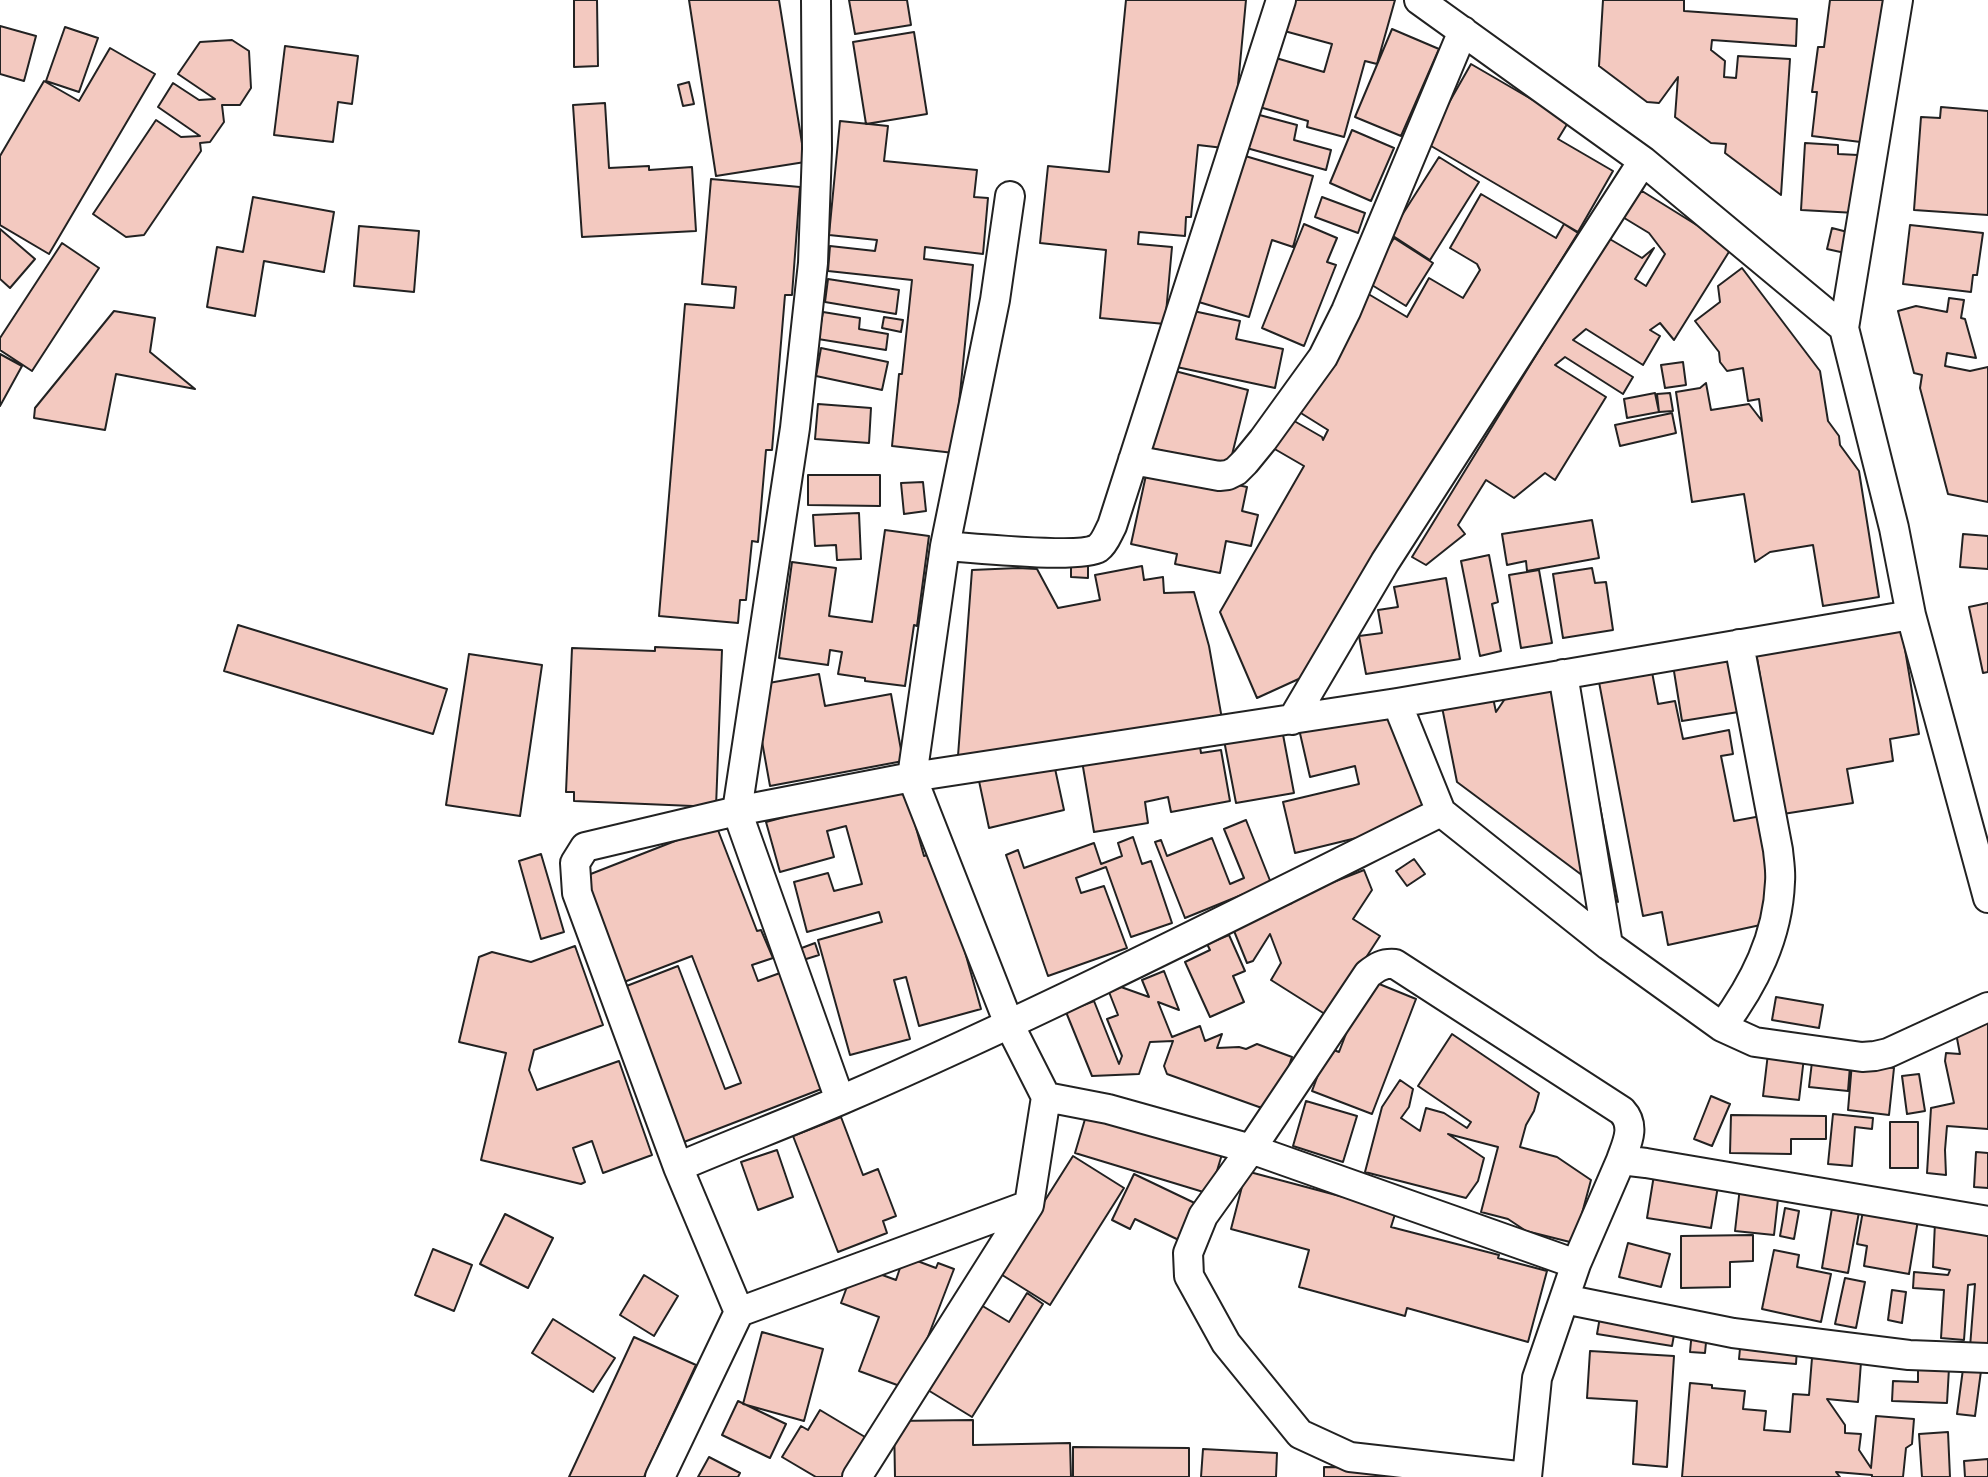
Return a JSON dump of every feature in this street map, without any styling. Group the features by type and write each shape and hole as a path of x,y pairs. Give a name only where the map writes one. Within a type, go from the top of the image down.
{"street":[{"path":"816,0 817,149 813,263 795,428 737,811 840,1100"},
{"path":"945,546 1055,553 1088,551 1103,543 1112,526 1281,0"},
{"path":"1419,0 1643,161 1844,328"},
{"path":"1898,0 1844,328 1894,528 1911,615 1988,898"},
{"path":"1133,460 1228,475 1236,471 1263,440 1323,357 1346,311 1463,31"},
{"path":"1292,720 1385,562 1643,161"},
{"path":"857,1477 1029,1205 1046,1097 1009,1024 912,777 945,546 995,300 1010,196"},
{"path":"739,1312 678,1167 577,893 575,863 585,847 737,811 912,777 1397,703 1911,615"},
{"path":"1722,1027 1741,1003 1766,954 1776,915 1780,881 1778,850 1739,644"},
{"path":"1563,674 1608,945"},
{"path":"1397,703 1441,812 1608,945 1722,1027 1755,1042 1862,1057 1888,1053 1988,1007"},
{"path":"678,1167 840,1100 1009,1024 1441,812"},
{"path":"1395,964 1622,1111 1628,1117 1630,1130 1621,1160 1576,1264 1537,1378 1527,1477 1350,1457 1300,1434 1226,1343 1189,1276 1188,1253 1203,1216 1368,974 1378,966 1395,964"},
{"path":"1046,1097 1108,1109 1251,1149 1576,1264"},
{"path":"1621,1160 1988,1221"},
{"path":"660,1477 739,1312 1029,1205"},
{"path":"1564,1299 1733,1333 1909,1355 1988,1358"}],"building":[{"path":"574,0 597,0 598,66 574,67"},
{"path":"689,0 779,0 805,162 716,176"},
{"path":"849,0 907,0 911,25 855,34"},
{"path":"1126,0 1246,0 1232,149 1198,145 1191,217 1186,217 1185,236 1139,232 1138,244 1172,247 1165,324 1100,318 1106,250 1040,243 1048,166 1109,172"},
{"path":"1285,0 1395,0 1377,64 1365,61 1344,137 1307,127 1308,121 1256,106 1269,56 1324,72 1332,44 1277,29"},
{"path":"1603,0 1684,0 1684,11 1797,19 1796,46 1712,40 1711,50 1725,61 1724,77 1736,78 1738,56 1790,59 1781,195 1725,153 1726,144 1711,143 1675,117 1678,77 1659,103 1647,102 1599,66"},
{"path":"1830,0 1904,0 1885,145 1812,136 1817,92 1812,92 1818,47 1824,47"},
{"path":"0,26 36,36 24,81 0,74"},
{"path":"65,27 98,38 79,92 46,81"},
{"path":"1392,29 1439,49 1401,136 1355,117"},
{"path":"914,32 927,114 866,124 853,42"},
{"path":"232,40 249,51 251,88 240,105 222,105 224,122 210,142 200,143 201,151 144,235 126,237 93,214 156,120 181,137 200,136 158,107 173,83 199,100 215,99 178,74 200,42"},
{"path":"285,46 358,56 352,104 338,102 333,142 274,135"},
{"path":"110,48 155,74 49,254 0,225 0,156 44,81 79,101"},
{"path":"1471,64 1569,121 1558,139 1613,171 1578,232 1426,143"},
{"path":"689,82 694,104 683,106 678,85"},
{"path":"605,103 609,168 649,166 649,170 692,167 696,231 582,237 573,105"},
{"path":"1941,107 1988,111 1988,215 1914,210 1921,117 1940,118"},
{"path":"1252,113 1297,125 1294,140 1331,150 1326,170 1243,147"},
{"path":"840,121 888,126 884,161 977,170 974,197 988,198 983,254 925,247 924,259 973,265 954,453 892,446 912,280 828,271 830,246 875,251 877,240 829,235"},
{"path":"1352,130 1394,148 1371,201 1330,183"},
{"path":"1805,143 1838,145 1838,154 1878,156 1874,214 1801,210"},
{"path":"1235,153 1313,176 1293,247 1272,240 1249,317 1192,300"},
{"path":"1439,157 1479,182 1430,260 1390,234"},
{"path":"711,179 800,187 792,295 785,295 772,450 766,450 758,542 752,541 746,600 740,600 738,623 659,616 685,304 734,308 736,287 702,284"},
{"path":"1642,191 1732,247 1674,340 1660,323 1650,330 1660,336 1643,365 1586,329 1573,340 1633,377 1623,394 1565,357 1555,365 1606,397 1555,480 1545,473 1514,498 1486,480 1458,525 1465,534 1426,565 1412,557 1608,238 1642,258 1654,248 1635,279 1646,286 1665,254 1649,233 1616,213"},
{"path":"1481,194 1556,238 1564,224 1578,233 1303,677 1257,698 1220,612 1304,466 1266,444 1289,418 1323,440 1328,430 1296,410 1365,292 1407,317 1429,278 1463,298 1480,270 1477,264 1450,248"},
{"path":"253,197 334,212 324,272 264,261 255,316 207,307 217,247 243,252"},
{"path":"1322,197 1365,213 1358,233 1315,217"},
{"path":"1304,224 1337,238 1327,262 1336,265 1304,346 1262,328"},
{"path":"1910,225 1983,233 1977,275 1973,275 1971,292 1903,284"},
{"path":"359,226 419,231 414,292 354,286"},
{"path":"1832,228 1859,235 1854,255 1827,249"},
{"path":"0,229 35,259 10,288 0,279"},
{"path":"1394,238 1433,263 1406,306 1367,282"},
{"path":"62,243 99,268 32,371 0,350 0,338"},
{"path":"1742,268 1820,371 1828,421 1839,436 1840,445 1859,471 1879,597 1823,606 1813,545 1770,552 1755,562 1744,494 1692,502 1676,392 1700,388 1706,383 1711,410 1749,404 1762,421 1759,399 1748,401 1743,368 1727,371 1720,362 1719,352 1695,321 1720,302 1718,286"},
{"path":"828,279 899,290 896,314 825,302"},
{"path":"1949,298 1964,300 1961,318 1965,319 1976,358 1947,353 1945,366 1970,371 1988,367 1988,502 1948,494 1920,388 1922,375 1914,373 1898,311 1916,306 1947,312"},
{"path":"1184,309 1240,321 1236,339 1283,349 1275,388 1172,366"},
{"path":"114,311 155,318 150,352 195,389 116,374 105,430 34,418 35,408"},
{"path":"823,312 860,318 859,329 888,334 886,350 818,339"},
{"path":"884,317 903,320 901,332 882,328"},
{"path":"821,348 888,362 882,390 816,376"},
{"path":"0,354 22,366 0,406"},
{"path":"1683,362 1686,385 1665,388 1661,365"},
{"path":"1171,370 1248,390 1229,467 1151,448"},
{"path":"1655,393 1659,412 1627,418 1624,399"},
{"path":"1670,393 1673,411 1659,412 1657,394"},
{"path":"818,404 871,408 869,443 815,439"},
{"path":"1672,413 1676,433 1620,446 1615,425"},
{"path":"1148,466 1247,487 1242,511 1258,515 1251,546 1226,541 1220,573 1175,564 1177,554 1131,544"},
{"path":"808,475 880,475 880,506 808,505"},
{"path":"923,482 926,511 904,514 901,483"},
{"path":"859,513 861,559 837,560 836,545 815,546 813,515"},
{"path":"1592,520 1599,558 1527,571 1526,561 1507,565 1502,534"},
{"path":"885,530 929,536 905,686 838,674 842,652 830,650 828,665 779,658 792,562 836,568 829,616 872,622"},
{"path":"1963,534 1988,536 1988,569 1960,567"},
{"path":"1489,555 1498,602 1492,604 1501,651 1480,656 1461,561"},
{"path":"1071,557 1088,557 1088,578 1071,577"},
{"path":"1142,566 1144,580 1163,577 1164,593 1194,592 1209,646 1222,719 957,769 972,570 1037,569 1058,608 1100,600 1095,575"},
{"path":"1592,568 1595,583 1606,582 1613,630 1563,638 1553,574"},
{"path":"1539,570 1552,643 1521,648 1509,575"},
{"path":"1446,578 1460,659 1366,674 1359,636 1382,633 1378,610 1398,607 1394,587"},
{"path":"1988,603 1988,672 1983,673 1969,607"},
{"path":"238,625 447,689 433,734 224,671"},
{"path":"1901,625 1919,734 1890,739 1893,761 1847,769 1853,803 1783,814 1756,652"},
{"path":"655,647 722,650 716,807 574,801 574,792 566,792 572,648 655,651"},
{"path":"1741,648 1751,710 1682,721 1672,659"},
{"path":"469,654 542,665 520,816 446,805"},
{"path":"1652,672 1658,704 1675,701 1683,739 1729,730 1733,754 1721,756 1734,821 1772,814 1779,921 1668,945 1662,912 1643,916 1599,682"},
{"path":"819,674 825,706 891,694 903,761 770,786 752,686"},
{"path":"1573,676 1591,795 1599,801 1618,902 1457,782 1441,702 1492,693 1496,712 1513,687"},
{"path":"1400,704 1430,820 1295,853 1283,802 1359,784 1355,766 1310,777 1299,729"},
{"path":"1281,724 1294,793 1236,803 1223,735"},
{"path":"1199,741 1201,753 1221,750 1230,801 1171,812 1168,797 1145,802 1148,823 1094,832 1082,761"},
{"path":"1054,764 1064,810 989,828 979,781"},
{"path":"904,785 924,856 937,852 981,1009 919,1026 906,977 894,980 910,1039 850,1055 818,940 882,922 879,912 807,932 794,882 828,873 834,891 862,884 846,826 827,831 834,857 780,872 766,822"},
{"path":"1246,820 1271,883 1185,918 1155,842 1161,840 1167,856 1212,838 1230,884 1244,878 1224,829"},
{"path":"716,825 757,931 761,930 773,958 752,965 758,981 780,973 824,1088 684,1142 624,987 678,966 725,1089 741,1083 692,956 624,982 583,877"},
{"path":"1133,837 1142,864 1151,861 1172,923 1131,937 1106,867 1076,878 1081,893 1104,886 1127,948 1048,976 1006,855 1018,850 1024,868 1094,843 1101,864 1122,856 1118,843"},
{"path":"541,854 564,932 541,939 519,861"},
{"path":"1414,859 1425,874 1407,886 1396,871"},
{"path":"1364,870 1372,890 1353,919 1380,936 1328,1016 1271,980 1281,963 1270,934 1253,961 1247,963 1232,926"},
{"path":"1229,935 1245,971 1233,976 1244,1002 1210,1017 1185,962 1210,950 1207,944"},
{"path":"815,943 819,955 803,960 799,949"},
{"path":"575,946 603,1025 534,1050 529,1070 537,1090 619,1061 652,1155 603,1173 592,1141 573,1148 585,1182 581,1184 481,1160 506,1053 459,1042 479,957 492,952 531,962"},
{"path":"1164,971 1179,1010 1158,1002 1172,1037 1200,1026 1205,1041 1222,1034 1217,1048 1246,1049 1257,1044 1292,1057 1275,1106 1259,1107 1167,1074 1164,1066 1173,1041 1150,1042 1139,1074 1092,1076 1066,1012 1094,1001 1119,1064 1122,1056 1107,1019 1118,1015 1109,992 1121,987 1149,997 1142,980"},
{"path":"1367,979 1416,999 1372,1114 1312,1091 1328,1048 1339,1052"},
{"path":"1776,997 1823,1005 1819,1028 1772,1020"},
{"path":"1988,1023 1988,1129 1947,1126 1946,1175 1927,1173 1931,1108 1954,1103 1945,1061 1946,1053 1960,1054 1955,1028"},
{"path":"1452,1034 1539,1093 1520,1147 1557,1157 1591,1180 1574,1243 1526,1231 1508,1219 1481,1212 1498,1147 1448,1134 1484,1158 1478,1181 1466,1198 1365,1172 1382,1107 1400,1080 1413,1089 1409,1107 1401,1118 1420,1131 1426,1108 1444,1113 1467,1128 1471,1122 1418,1086"},
{"path":"1769,1045 1805,1049 1799,1100 1763,1096"},
{"path":"1812,1062 1850,1066 1848,1091 1809,1087"},
{"path":"1852,1063 1894,1068 1889,1115 1848,1110"},
{"path":"1919,1074 1925,1111 1907,1114 1902,1076"},
{"path":"1711,1096 1730,1104 1712,1146 1694,1139"},
{"path":"1306,1101 1357,1116 1343,1162 1293,1146"},
{"path":"1088,1109 1223,1151 1210,1194 1075,1153"},
{"path":"1833,1114 1873,1118 1872,1129 1855,1127 1852,1166 1828,1164"},
{"path":"1731,1115 1826,1116 1826,1139 1791,1139 1791,1154 1730,1153"},
{"path":"841,1117 863,1175 878,1169 896,1216 883,1221 887,1233 838,1252 793,1136"},
{"path":"1890,1122 1918,1122 1918,1168 1890,1168"},
{"path":"777,1150 793,1197 758,1210 741,1162"},
{"path":"1976,1152 1988,1153 1988,1188 1974,1187"},
{"path":"1073,1156 1124,1188 1050,1305 999,1273"},
{"path":"1246,1171 1396,1211 1391,1227 1547,1271 1528,1342 1407,1308 1405,1316 1299,1287 1309,1250 1231,1229"},
{"path":"1134,1174 1203,1207 1185,1243 1135,1219 1130,1229 1112,1220"},
{"path":"1654,1175 1718,1186 1711,1228 1647,1218"},
{"path":"1740,1187 1779,1190 1774,1235 1735,1231"},
{"path":"1785,1208 1799,1211 1794,1239 1780,1236"},
{"path":"1832,1208 1859,1212 1848,1273 1822,1268"},
{"path":"1863,1211 1918,1220 1909,1274 1864,1266 1867,1246 1857,1244"},
{"path":"505,1214 553,1238 528,1288 480,1264"},
{"path":"1935,1222 1988,1230 1988,1349 1970,1347 1975,1284 1968,1285 1964,1340 1941,1338 1944,1290 1913,1288 1914,1272 1948,1275 1950,1270 1933,1267"},
{"path":"1753,1235 1753,1261 1730,1262 1730,1287 1681,1288 1681,1236"},
{"path":"1628,1243 1670,1254 1661,1287 1619,1277"},
{"path":"433,1249 472,1265 454,1311 415,1295"},
{"path":"1774,1250 1799,1255 1797,1267 1831,1274 1821,1322 1762,1309"},
{"path":"904,1256 936,1268 938,1263 954,1269 908,1389 859,1371 879,1317 841,1303 855,1265 896,1280"},
{"path":"644,1275 678,1296 654,1336 620,1315"},
{"path":"1845,1278 1865,1282 1856,1328 1835,1324"},
{"path":"1892,1290 1906,1292 1902,1323 1888,1320"},
{"path":"1027,1293 1043,1304 972,1417 918,1384 971,1299 1009,1322"},
{"path":"1603,1300 1678,1313 1672,1346 1597,1334"},
{"path":"553,1319 615,1358 593,1392 532,1353"},
{"path":"1693,1320 1707,1332 1705,1353 1690,1352"},
{"path":"1742,1327 1798,1332 1796,1364 1739,1359"},
{"path":"762,1332 823,1349 804,1421 743,1404"},
{"path":"634,1337 696,1365 644,1477 569,1477"},
{"path":"1590,1351 1674,1356 1667,1467 1633,1464 1637,1401 1587,1398"},
{"path":"1812,1358 1861,1362 1858,1402 1827,1399 1845,1425 1845,1433 1861,1434 1859,1450 1871,1468 1876,1416 1914,1419 1912,1444 1906,1448 1903,1477 1836,1472 1840,1477 1682,1477 1690,1383 1745,1391 1743,1409 1766,1411 1764,1430 1790,1432 1793,1394 1809,1395"},
{"path":"1918,1366 1949,1368 1947,1403 1892,1401 1893,1381 1918,1382"},
{"path":"1963,1369 1981,1371 1975,1416 1957,1414"},
{"path":"738,1401 786,1424 770,1458 722,1435"},
{"path":"820,1410 870,1440 848,1477 816,1477 782,1457 801,1426 808,1430"},
{"path":"973,1420 973,1445 1070,1443 1071,1477 895,1477 894,1421"},
{"path":"1948,1432 1950,1477 1922,1477 1919,1434"},
{"path":"1073,1447 1189,1448 1189,1477 1073,1477"},
{"path":"1203,1449 1277,1453 1276,1477 1201,1477"},
{"path":"709,1457 740,1473 738,1477 698,1477"},
{"path":"1988,1459 1988,1477 1965,1477 1964,1461"},
{"path":"1324,1467 1512,1469 1512,1477 1324,1477"}]}
